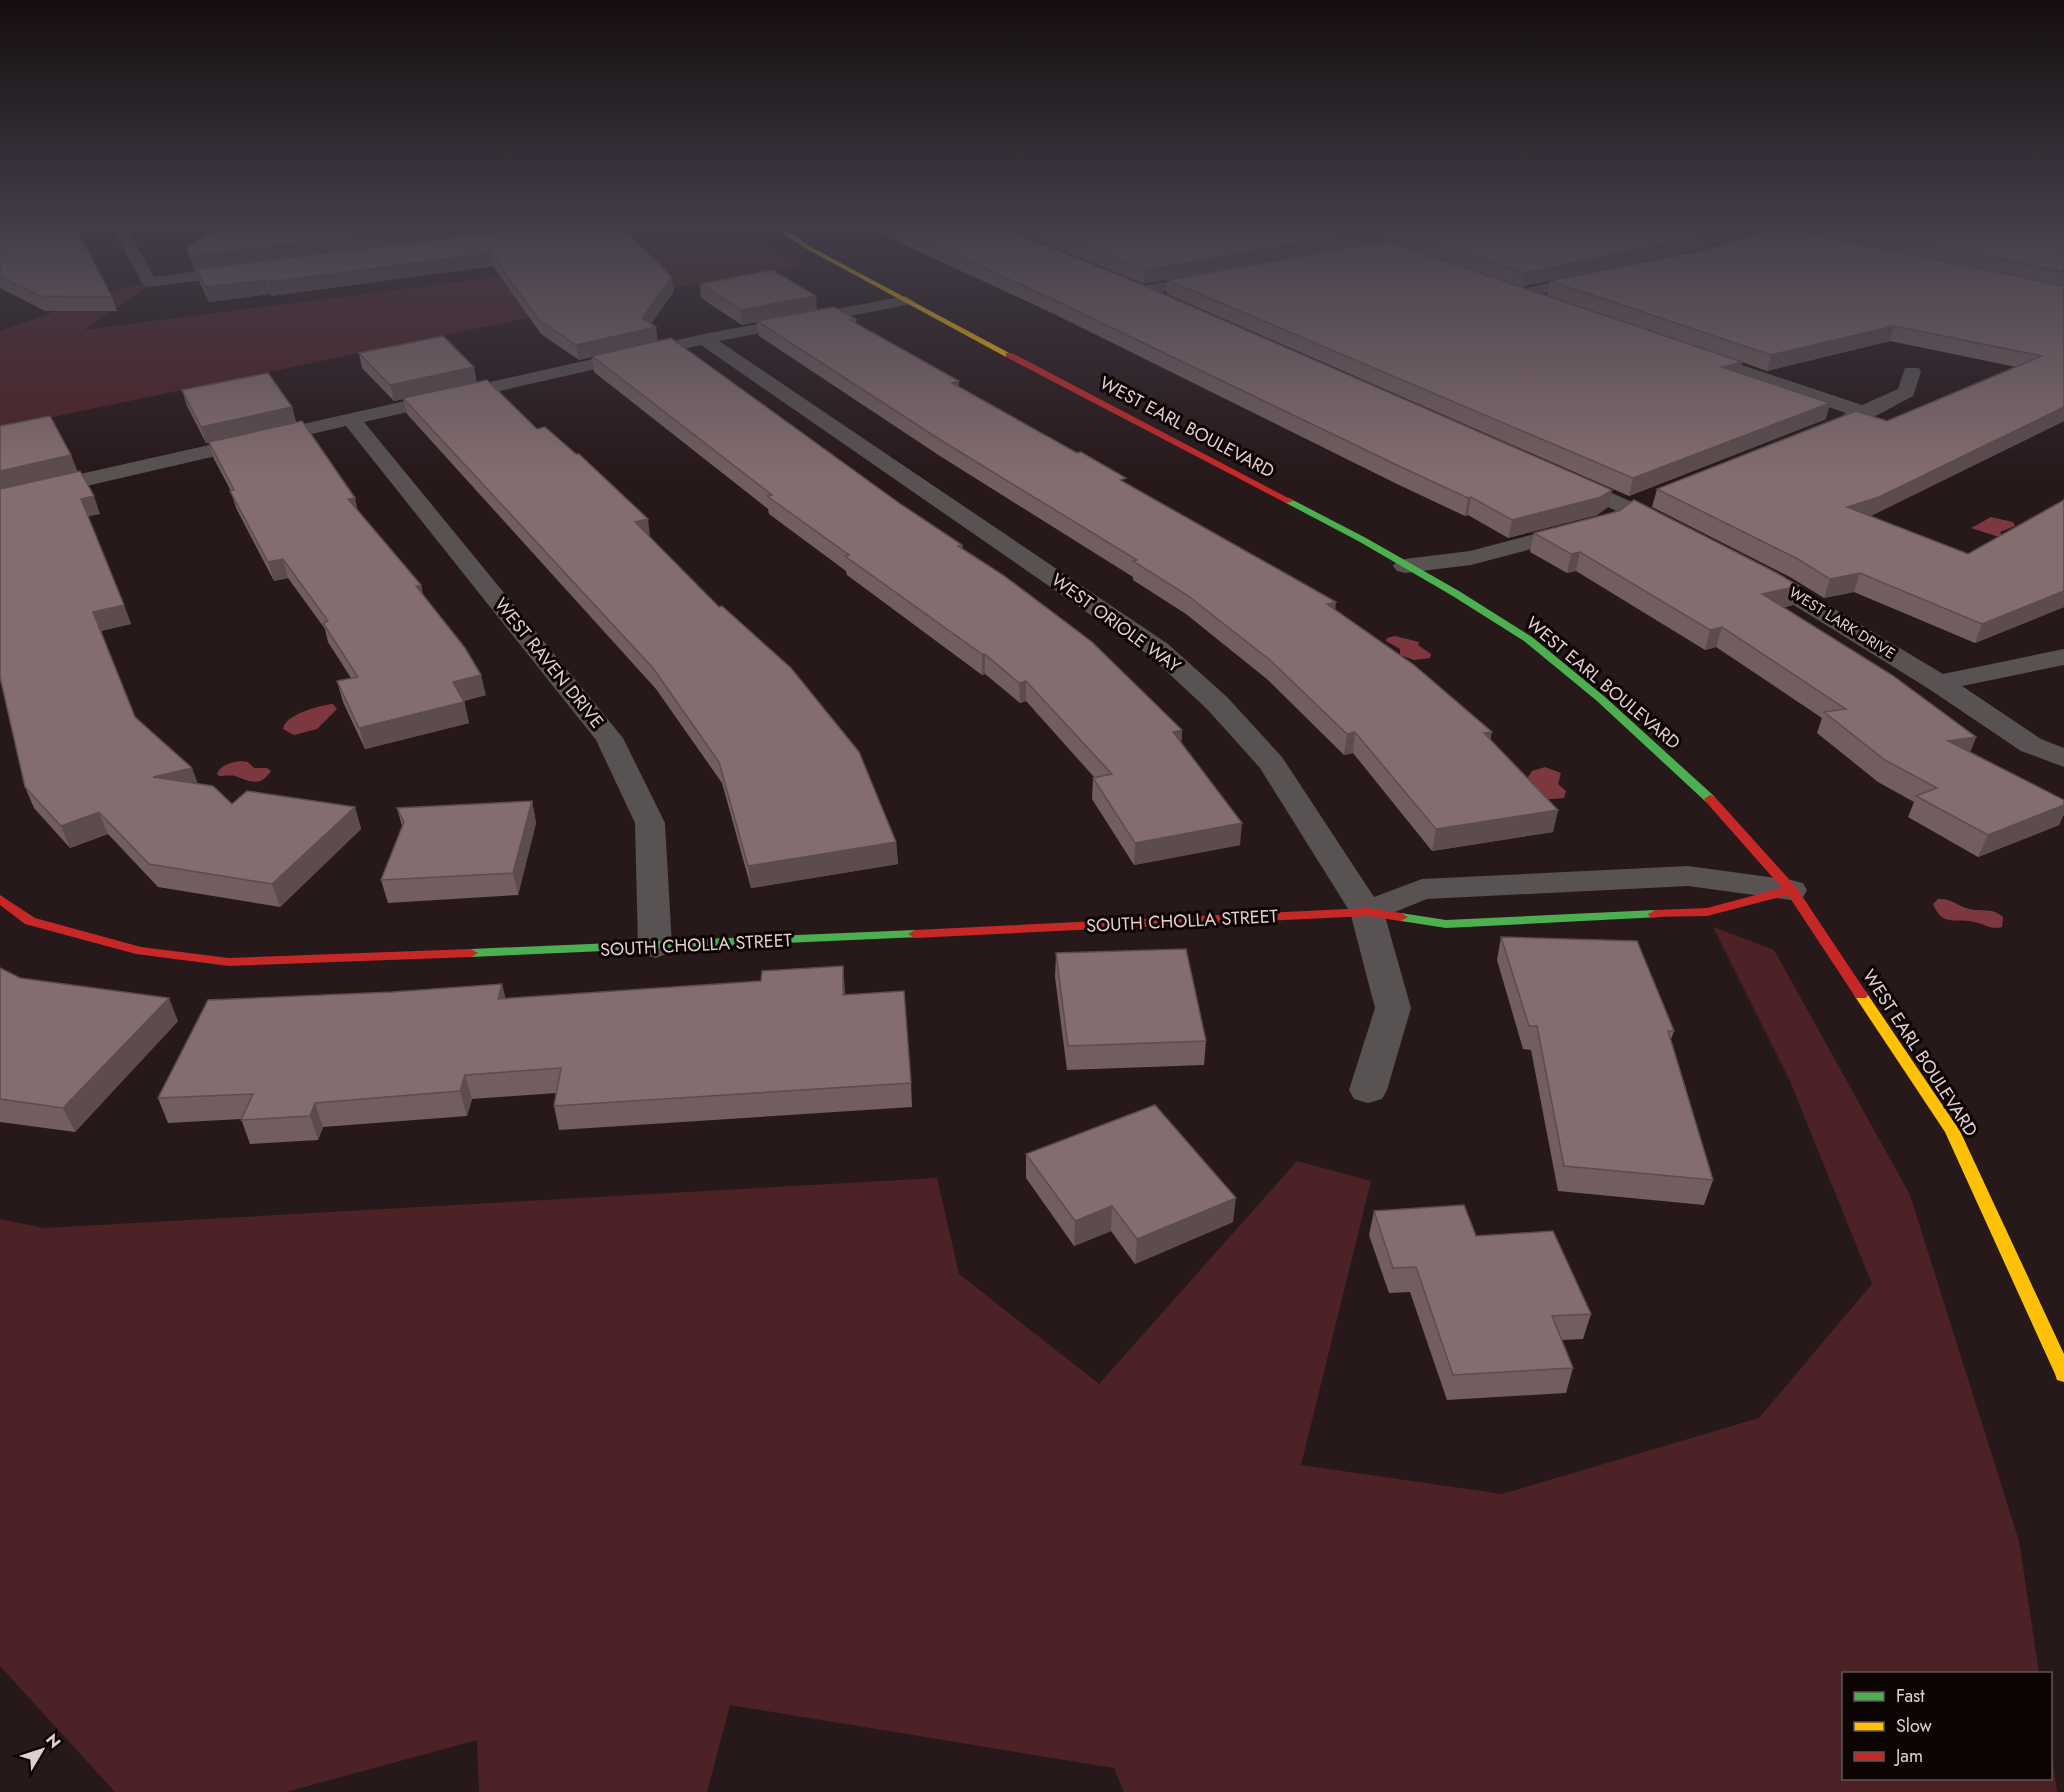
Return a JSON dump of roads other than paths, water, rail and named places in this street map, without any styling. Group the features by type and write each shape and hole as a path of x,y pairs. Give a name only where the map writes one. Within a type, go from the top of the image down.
{"street":[{"path":"0,499 704,339 860,310"},
{"name":"WEST EARL BOULEVARD","path":"922,310 1363,540 1455,593 1528,639 1601,699 1717,805 1791,890 1952,1131 2064,1374"},
{"name":"WEST ORIOLE WAY","path":"704,339 1159,650 1217,703 1272,763 1367,912 1393,1008 1368,1090"},
{"path":"1685,351 1865,413"},
{"path":"1822,430 1865,413 1906,392 1912,372"},
{"name":"WEST RAVEN DRIVE","path":"351,419 609,738 651,823 655,947"},
{"path":"1547,471 1638,503 1681,534"},
{"path":"1405,566 1451,541 1576,510 1638,503"},
{"path":"1405,566 1471,558 1600,524 1638,503"},
{"name":"WEST LARK DRIVE","path":"1740,564 1780,584 1939,683 2031,745 2064,758"},
{"path":"1939,683 2064,657"},
{"name":"SOUTH CHOLLA STREET","path":"0,899 30,921 141,951 229,962 655,947 1367,912 1422,889 1688,876 1791,890"}]}
